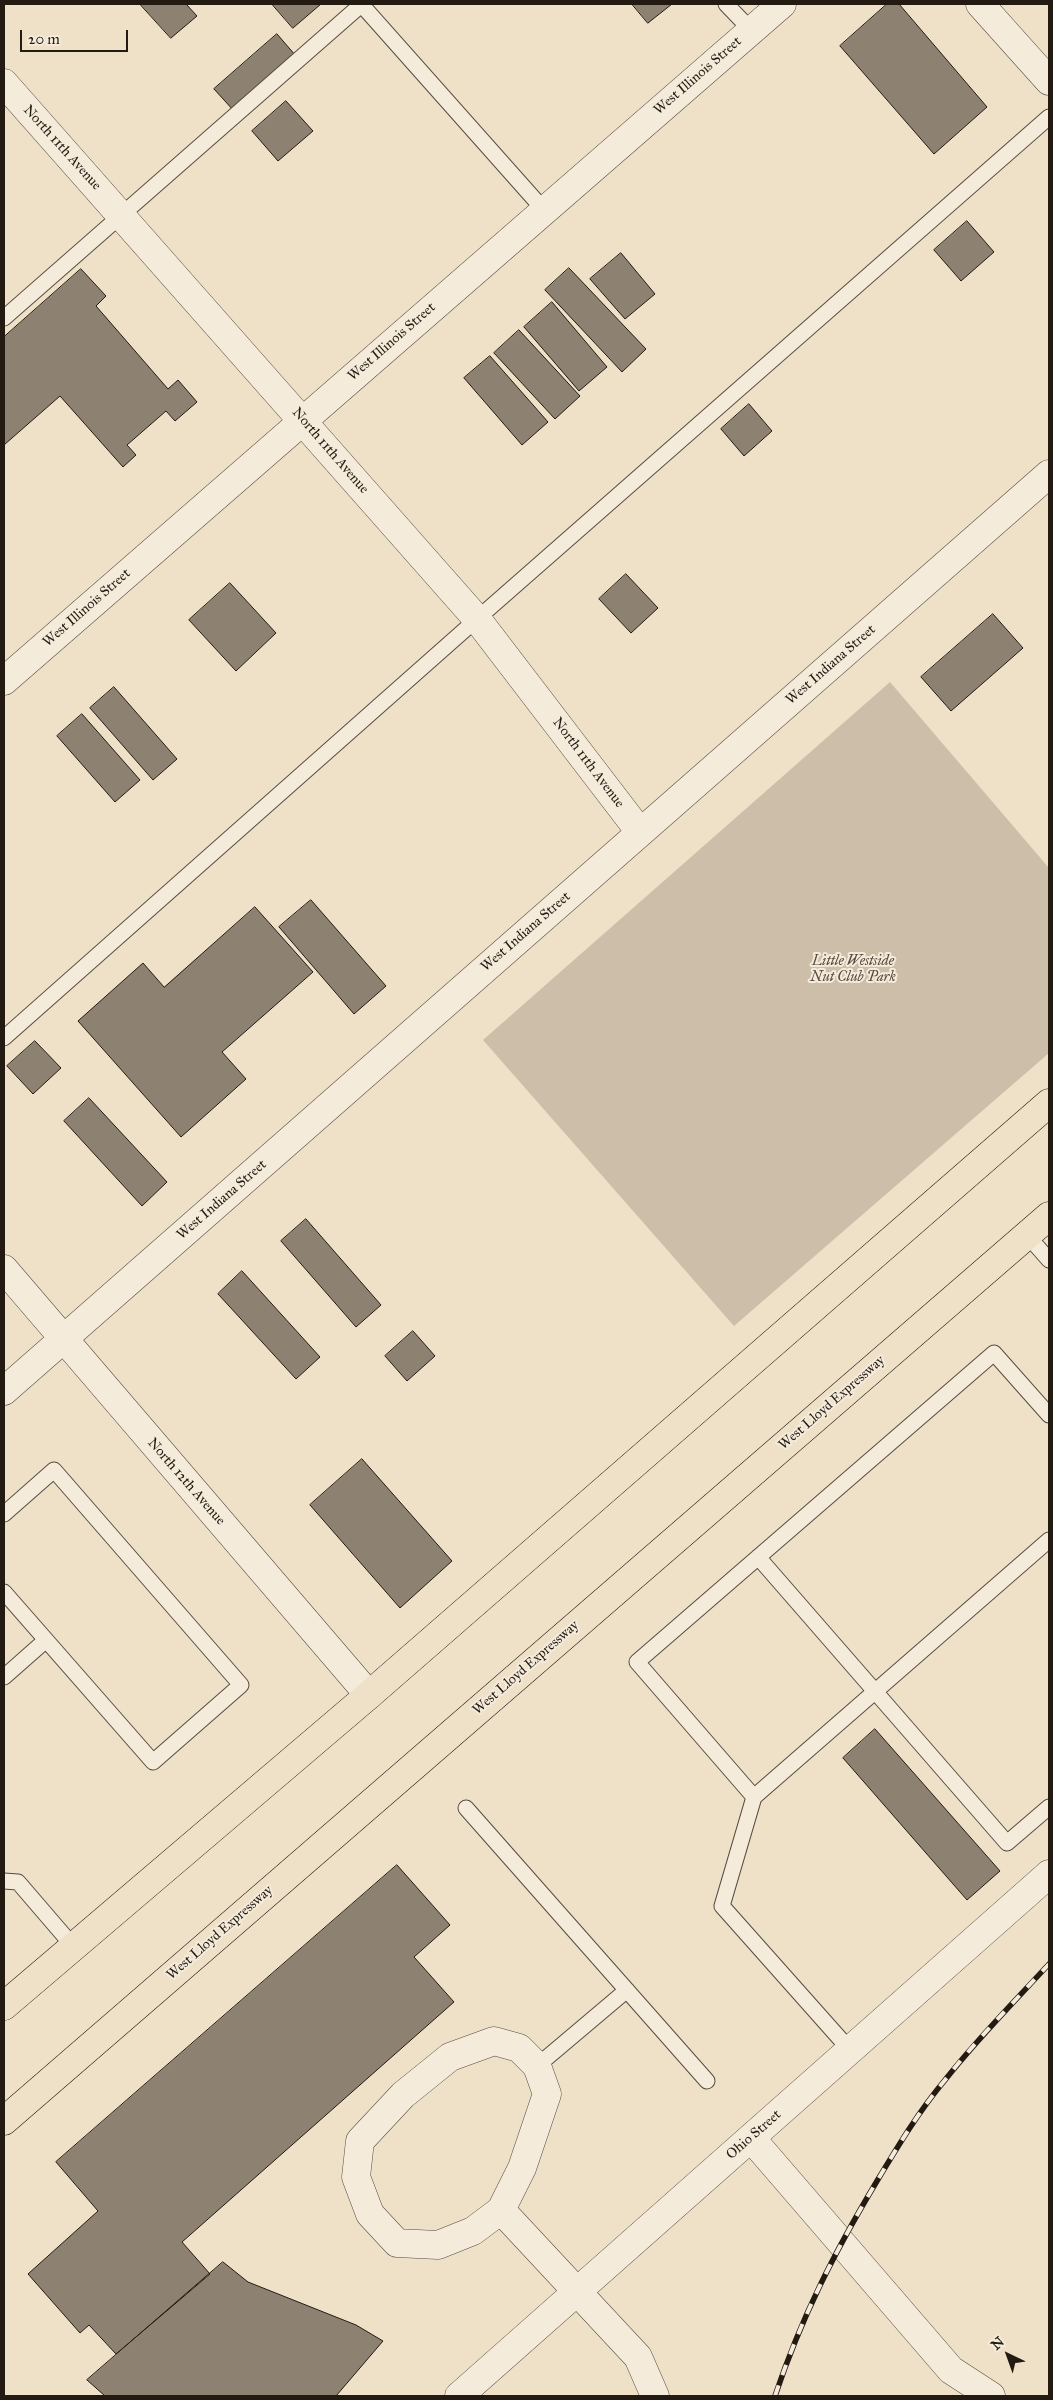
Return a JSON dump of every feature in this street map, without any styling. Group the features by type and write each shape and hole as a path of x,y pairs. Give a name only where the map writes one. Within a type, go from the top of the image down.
{"highway":[{"path":"4,2006 368,1695 1049,1103"},
{"name":"West Lloyd Expressway","path":"4,2121 1049,1216"}],"street":[{"name":"West Illinois Street","path":"4,681 782,4"},
{"path":"980,4 1049,81"},
{"name":"North 11th Avenue","path":"4,83 477,618 640,832"},
{"name":"West Indiana Street","path":"4,1391 640,832 1048,478"},
{"name":"North 12th Avenue","path":"4,1269 368,1695"},
{"name":"Ohio Street","path":"459,2396 1049,1874"},
{"path":"494,2041 519,2048 537,2066 547,2094 522,2168 501,2210 473,2231 438,2245 398,2243 370,2214 356,2177 360,2141 403,2094 450,2057 494,2041"},
{"path":"751,2138 951,2370 991,2396"},
{"path":"501,2210 638,2357 655,2396"}],"lane":[{"path":"4,318 361,4 544,210"},
{"path":"726,4 751,30"},
{"path":"4,1038 477,618 1049,117"},
{"path":"1027,1235 1049,1260"},
{"path":"754,1797 637,1662 994,1353 1049,1416"},
{"path":"4,1514 54,1470 241,1685 153,1762 4,1592"},
{"path":"850,2050 722,1906 754,1797 1049,1540"},
{"path":"758,1557 1007,1843 1049,1806"},
{"path":"4,1677 46,1640"},
{"path":"466,1808 707,2081"},
{"path":"4,1881 18,1882 73,1946"},
{"path":"537,2066 627,1990"}],"green space":[{"name":"Little Westside Nut Club Park","path":"890,682 1049,868 1049,1053 734,1326 483,1040"}],"building":[{"path":"140,4 186,4 197,16 171,38"},
{"path":"272,4 321,4 293,28"},
{"path":"632,4 672,4 648,23"},
{"path":"887,4 899,4 987,107 934,154 840,46"},
{"path":"277,34 296,56 234,111 214,89"},
{"path":"286,101 313,131 278,161 252,131"},
{"path":"967,221 994,252 961,281 934,250"},
{"path":"621,253 655,294 625,319 590,279"},
{"path":"569,268 646,349 622,372 545,290"},
{"path":"81,269 106,296 96,306 168,389 178,380 197,402 175,421 166,411 127,445 136,455 123,467 60,396 4,445 4,337"},
{"path":"552,302 607,367 579,391 524,327"},
{"path":"519,330 580,396 555,419 494,353"},
{"path":"490,356 548,422 522,445 464,378"},
{"path":"749,404 772,431 744,456 721,429"},
{"path":"626,574 658,608 631,633 599,599"},
{"path":"230,583 276,633 236,671 189,620"},
{"path":"993,614 1023,648 951,711 921,677"},
{"path":"114,687 177,759 153,780 90,708"},
{"path":"82,714 140,780 115,802 57,736"},
{"path":"311,900 386,986 354,1014 279,927"},
{"path":"255,907 313,972 222,1052 246,1079 181,1137 78,1021 143,963 164,987"},
{"path":"35,1041 61,1068 33,1094 7,1066"},
{"path":"89,1098 167,1182 142,1206 64,1121"},
{"path":"306,1219 381,1305 356,1327 281,1241"},
{"path":"242,1271 320,1357 296,1379 218,1294"},
{"path":"413,1331 435,1356 407,1381 385,1356"},
{"path":"362,1459 452,1561 400,1608 310,1505"},
{"path":"875,1729 1000,1871 967,1900 843,1758"},
{"path":"397,1865 450,1925 414,1957 454,2002 182,2242 210,2274 116,2354 89,2325 80,2333 28,2274 98,2211 56,2162"},
{"path":"223,2262 248,2282 356,2325 383,2341 336,2396 105,2396 87,2380"}],"railway":[{"path":"775,2396 796,2339 820,2286 861,2208 901,2142 926,2104 957,2065 1049,1964"}]}
